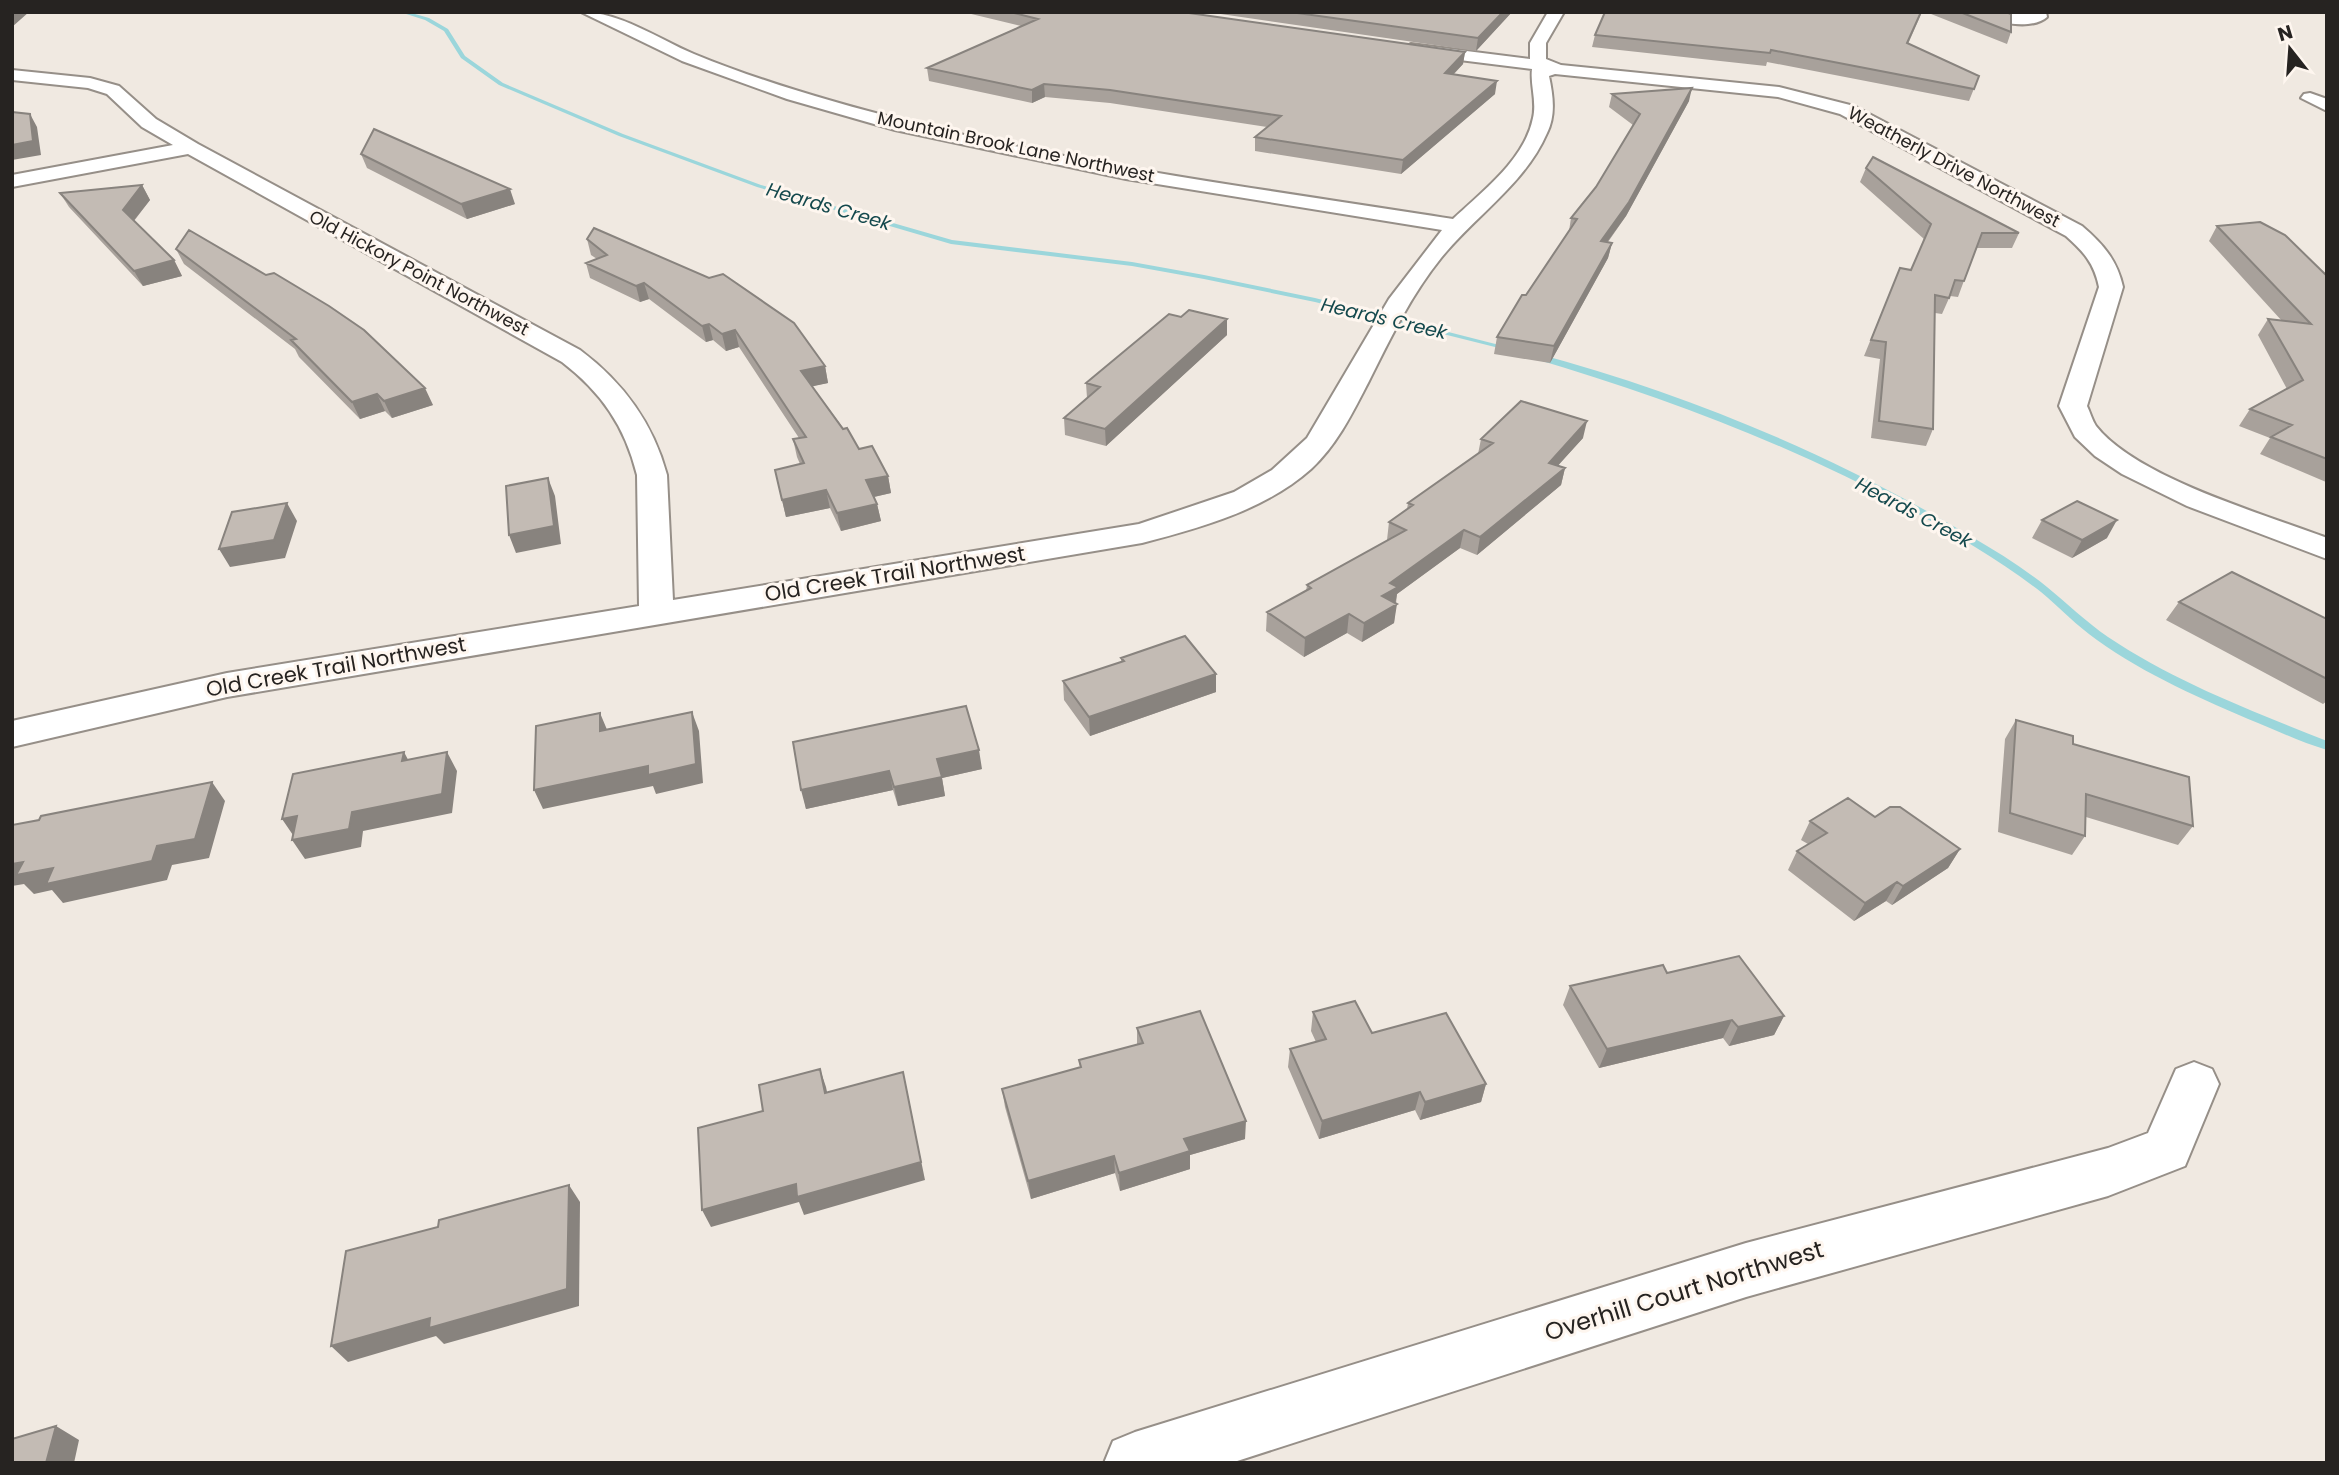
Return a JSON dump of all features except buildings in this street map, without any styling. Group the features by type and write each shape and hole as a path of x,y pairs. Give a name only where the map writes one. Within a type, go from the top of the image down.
{"street":[{"name":"Mountain Brook Lane Northwest","path":"589,12 636,37 710,68 801,98 906,126 1121,170 1458,226"},
{"name":"Old Creek Trail Northwest","path":"12,734 227,685 1142,533 1213,512 1267,487 1301,462 1325,436 1396,306 1434,253 1516,166 1537,134 1545,99 1538,43 1556,12"},
{"path":"1987,12 2024,19 2039,17 2038,12"},
{"name":"Weatherly Drive Northwest","path":"1389,46 1539,67 1779,92 1815,99 1847,110 2048,215 2094,248 2107,268 2111,287 2073,407 2083,429 2108,453 2138,471 2327,549"},
{"name":"Old Hickory Point Northwest","path":"12,75 90,83 113,90 149,123 191,148 571,356 593,371 624,405 648,453 652,475 656,613"},
{"path":"12,181 191,148"},
{"name":"Overhill Court Northwest","path":"1135,1463 1746,1270 2108,1172 2167,1149 2194,1084"}],"waterway":[{"name":"Heards Creek","path":"402,12 427,19 446,30 463,57 501,84 621,135 759,186 951,242 1132,264 1204,277 1315,300 1511,349"},
{"name":"Heards Creek","path":"1535,356 1693,407 1745,427 1847,473 1945,525 2001,559 2043,589 2103,639 2130,656 2212,698 2327,746"}]}
